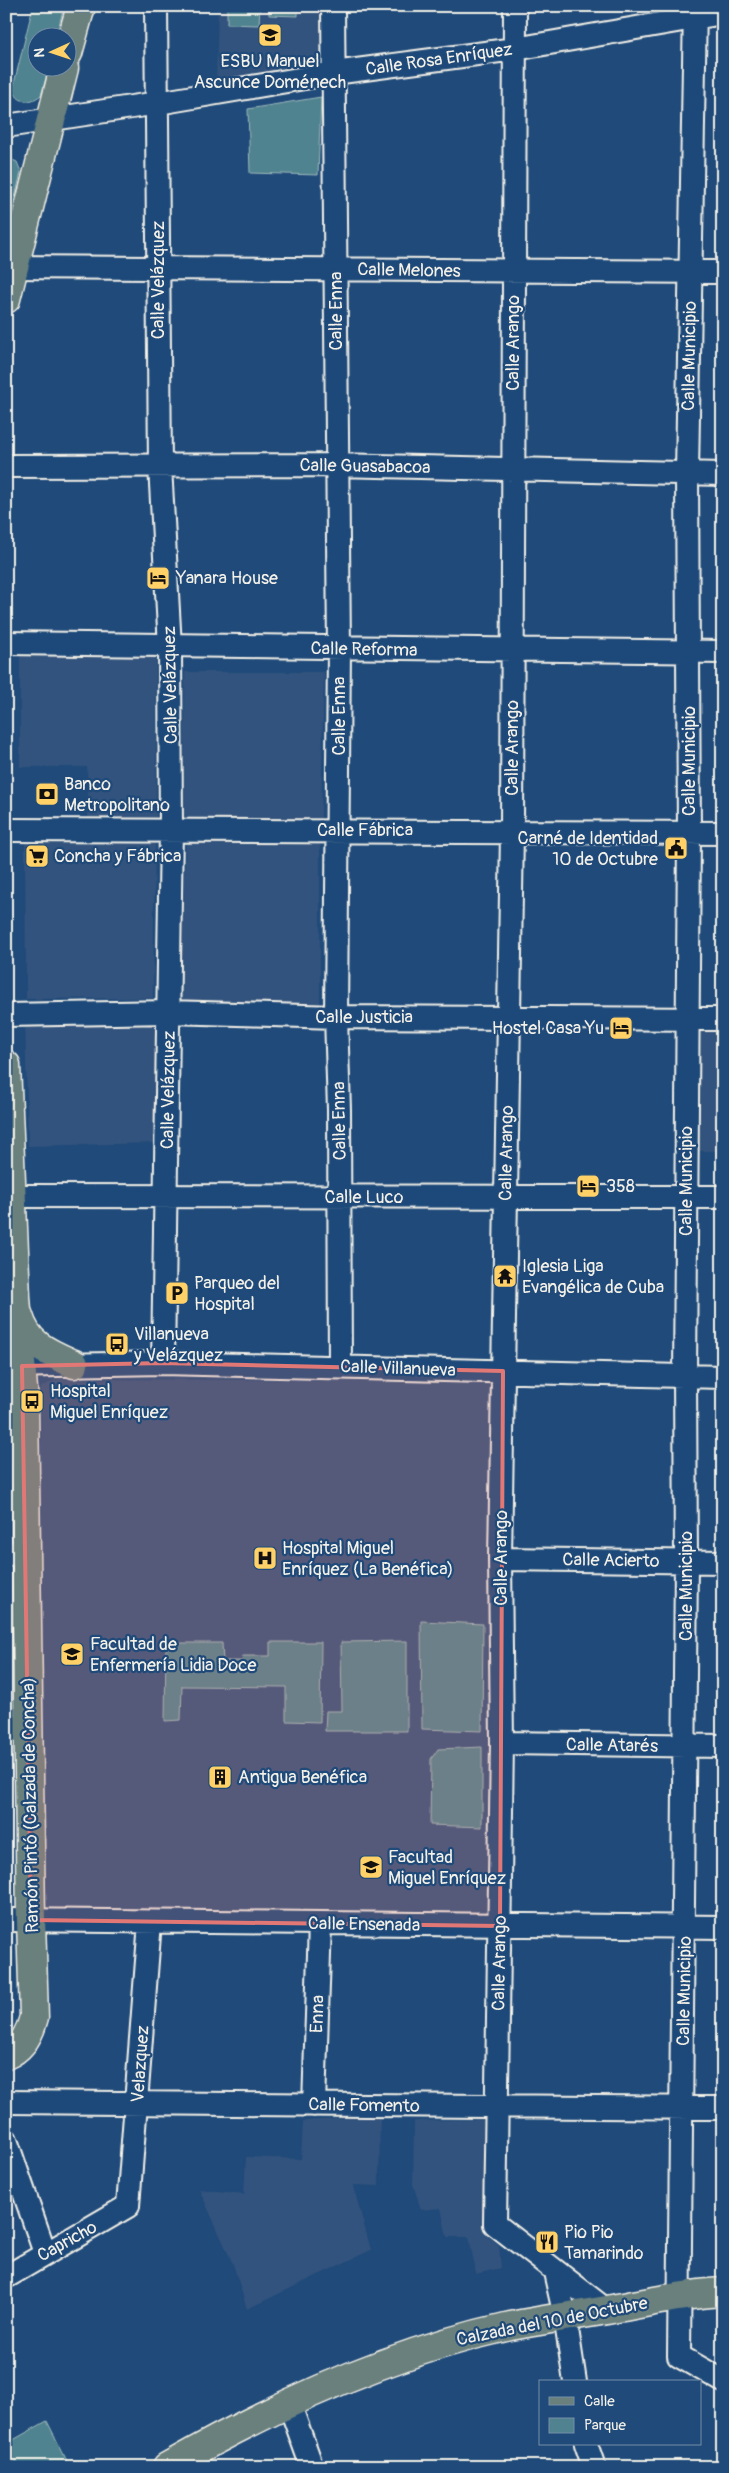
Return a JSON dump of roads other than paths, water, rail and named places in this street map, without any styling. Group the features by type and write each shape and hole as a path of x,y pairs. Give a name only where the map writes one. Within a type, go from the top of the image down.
{"main road":[{"path":"75,28 81,6"},
{"path":"6,299 10,268 61,78"},
{"name":"Ramón Pintó (Calzada de Concha)","path":"6,1065 9,1196 17,1306 14,1366 18,1920 34,2017 30,2032 20,2046 6,2055"},
{"path":"17,1306 22,1325 33,1343 48,1353 74,1364"},
{"name":"Calzada del 10 de Octubre","path":"168,2467 215,2440 289,2403 388,2361 445,2343 506,2327 606,2310 678,2295 723,2292"}],"street":[{"name":"Calle Velázquez","path":"156,6 160,466 170,647 171,829 163,1363"},
{"name":"Calle Enna","path":"333,6 336,269 335,465 339,648 336,1017 340,1366"},
{"name":"Calle Arango","path":"514,6 512,833 507,1017 500,1559 502,1743 500,1926 495,2106 496,2224 606,2310"},
{"name":"Calle Rosa Enríquez","path":"6,126 50,121 334,73 515,49 695,12 723,13"},
{"name":"Calle Municipio","path":"695,12 687,474 689,833 684,1377 686,1746 683,2108 678,2295 679,2356 723,2381"},
{"name":"Calle Melones","path":"10,268 158,267 723,272"},
{"name":"Calle Guasabacoa","path":"6,466 335,465 723,474"},
{"name":"Calle Reforma","path":"6,643 170,647 723,652"},
{"name":"Calle Fábrica","path":"6,830 171,829 512,833 723,833"},
{"name":"Calle Justicia","path":"6,1015 169,1012 336,1017 723,1019"},
{"name":"Calle Luco","path":"9,1196 723,1197"},
{"name":"Calle Villanueva","path":"14,1366 163,1363 723,1377"},
{"name":"Calle Acierto","path":"500,1559 723,1562"},
{"name":"Calle Atarés","path":"502,1743 723,1746"},
{"name":"Calle Ensenada","path":"18,1920 723,1927"},
{"name":"Velazquez","path":"128,2206 138,2103 150,1922"},
{"name":"Enna","path":"314,2105 320,1924"},
{"name":"Calle Fomento","path":"6,2102 723,2108"},
{"path":"6,2140 45,2253"},
{"name":"Capricho","path":"6,2277 128,2206"},
{"path":"555,2272 565,2316 575,2380"},
{"path":"289,2403 312,2467"},
{"path":"587,2446 594,2467"}],"place":[{"name":"ESBU Manuel Ascunce Doménech","path":"270,35"},
{"name":"Yanara House","path":"158,578"},
{"name":"Banco Metropolitano","path":"47,794"},
{"name":"Carné de Identidad 10 de Octubre","path":"676,848"},
{"name":"Concha y Fábrica","path":"37,856"},
{"name":"Hostel Casa Yu","path":"621,1028"},
{"name":"358","path":"588,1186"},
{"name":"Iglesia Liga Evangélica de Cuba","path":"505,1276"},
{"name":"Parqueo del Hospital","path":"177,1293"},
{"name":"Villanueva y Velázquez","path":"117,1344"},
{"name":"Hospital Miguel Enríquez","path":"32,1401"},
{"name":"Hospital Miguel Enríquez (La Benéfica)","path":"265,1558"},
{"name":"Facultad de Enfermería Lidia Doce","path":"72,1654"},
{"name":"Antigua Benéfica","path":"220,1777"},
{"name":"Facultad Miguel Enríquez","path":"371,1867"},
{"name":"Pio Pio Tamarindo","path":"547,2242"}]}
